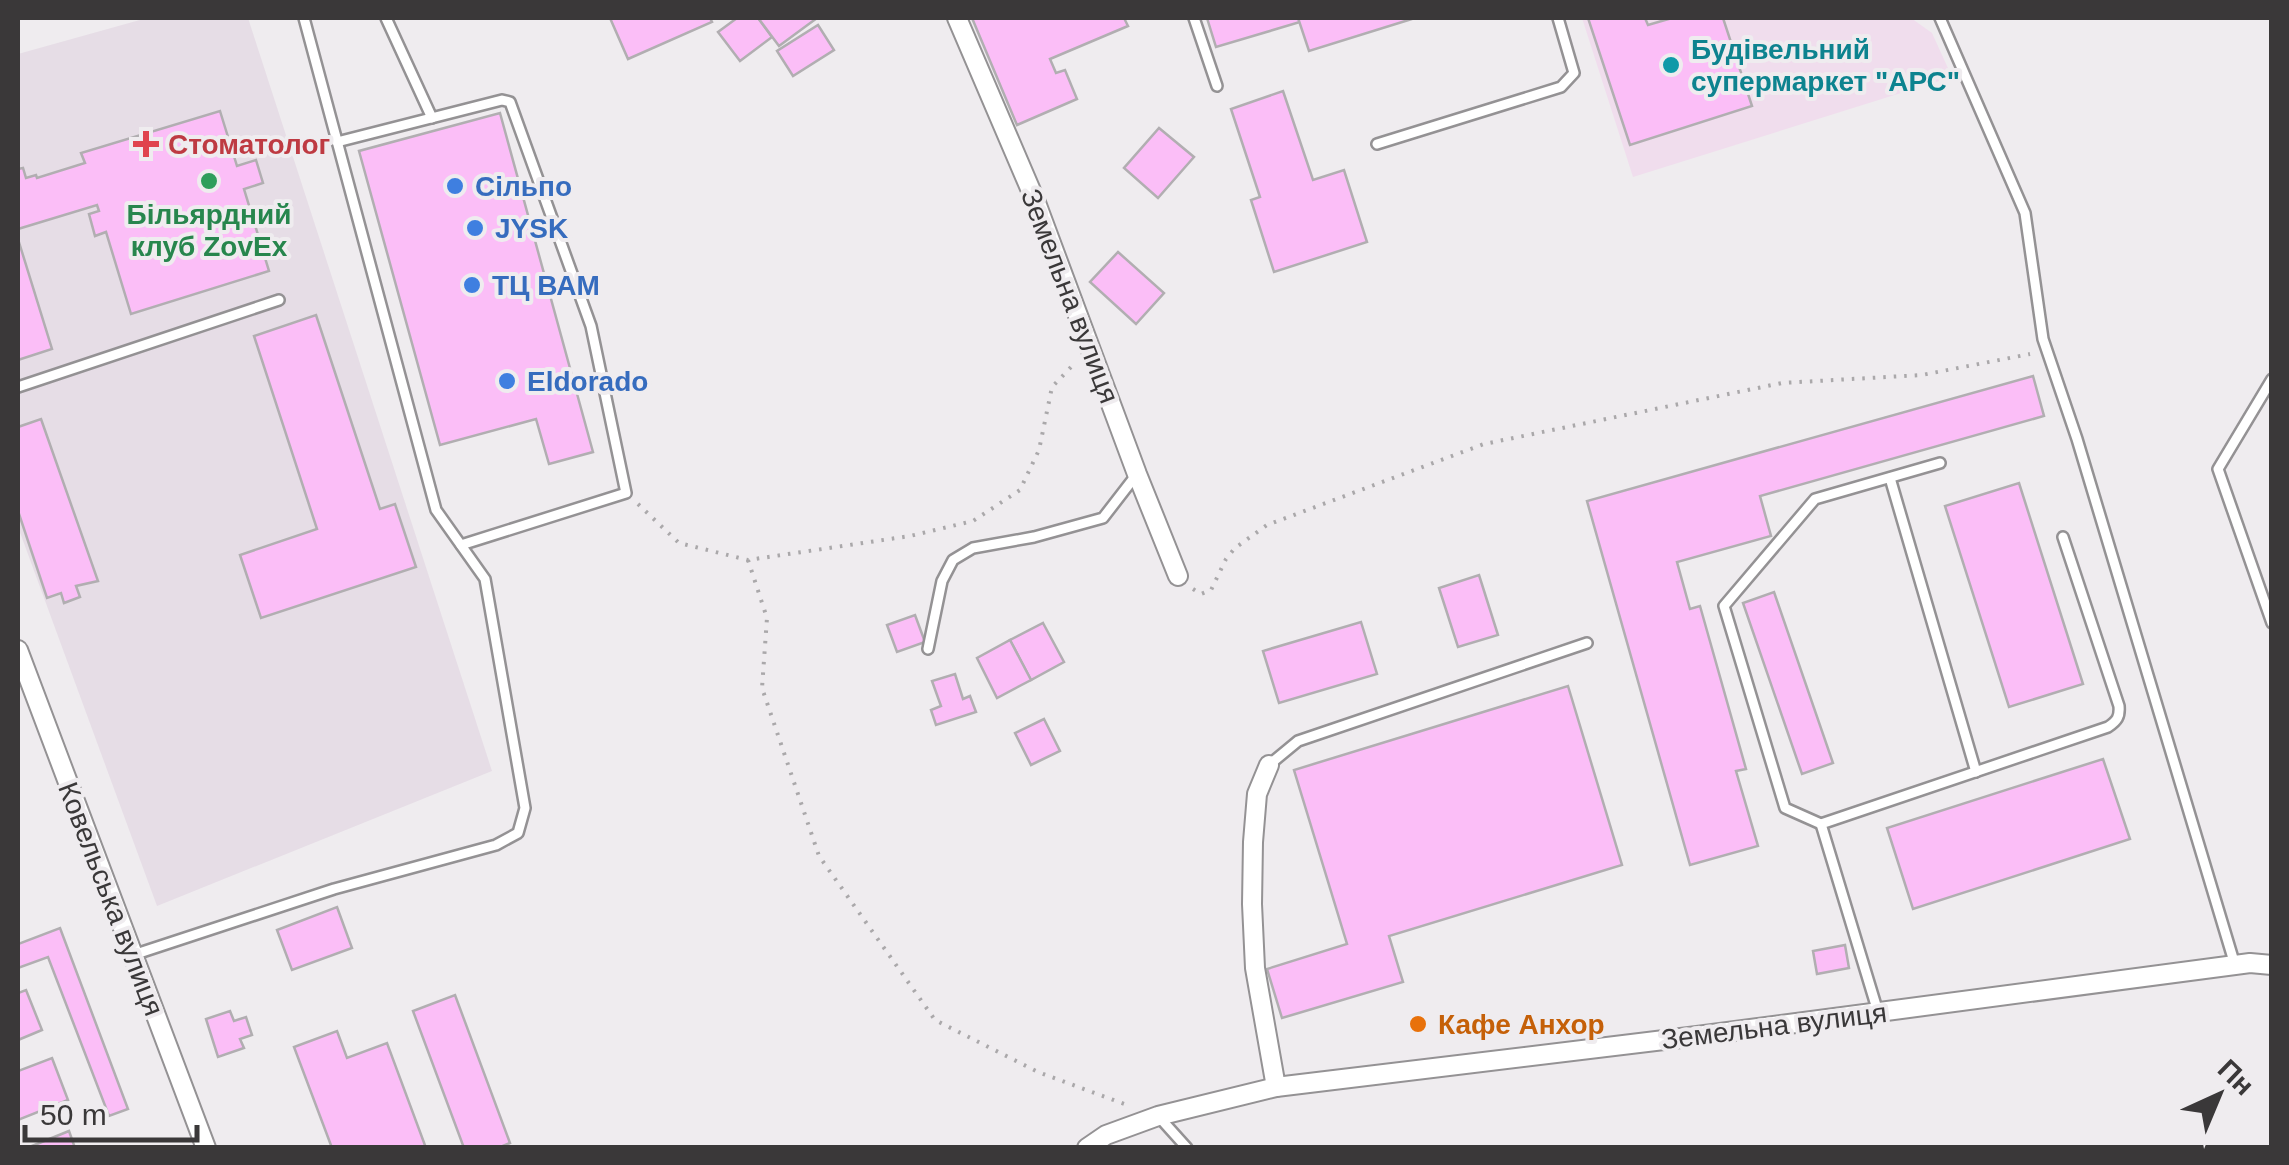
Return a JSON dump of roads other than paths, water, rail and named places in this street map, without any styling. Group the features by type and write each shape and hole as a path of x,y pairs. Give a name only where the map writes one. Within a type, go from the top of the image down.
{"street":[{"name":"Земельна вулиця","path":"958,18 1035,200 1178,576"},
{"name":"Ковельська вулиця","path":"18,650 206,1148"},
{"path":"1269,765 1257,794 1252,904 1254,968 1276,1087"},
{"name":"Земельна вулиця","path":"1087,1148 1106,1135 1158,1116 1276,1087 1678,1039 2235,964 2272,965"}],"lane":[{"path":"132,955 334,889 496,845 518,832 525,808 485,580 436,510 304,18"},
{"path":"386,18 432,118"},
{"path":"1194,18 1217,86"},
{"path":"1377,144 1561,87 1574,73 1558,18"},
{"path":"1940,18 2025,214 2043,339 2078,439 2235,964"},
{"path":"337,142 502,100 510,102 591,326 626,493 460,545"},
{"path":"18,387 279,300"},
{"path":"2272,379 2218,468 2272,623"},
{"path":"1940,464 1815,499 1724,606 1785,808 1821,824 2108,728 2116,722 2119,706 2064,537"},
{"path":"928,650 942,581 953,560 973,548 1103,518 1136,474"},
{"path":"1890,478 1976,772"},
{"path":"1269,765 1298,741 1587,643"},
{"path":"1821,824 1878,1012"},
{"path":"1158,1116 1187,1148"}],"place":[{"name":"Будівельний супермаркет \"АРС\"","path":"1671,65"},
{"name":"Стоматолог","path":"146,144"},
{"name":"Більярдний клуб ZovEx","path":"209,181"},
{"name":"Сільпо","path":"455,186"},
{"name":"JYSK","path":"475,228"},
{"name":"ТЦ ВАМ","path":"472,285"},
{"name":"Eldorado","path":"507,381"},
{"name":"Кафе Анхор","path":"1418,1024"}]}
